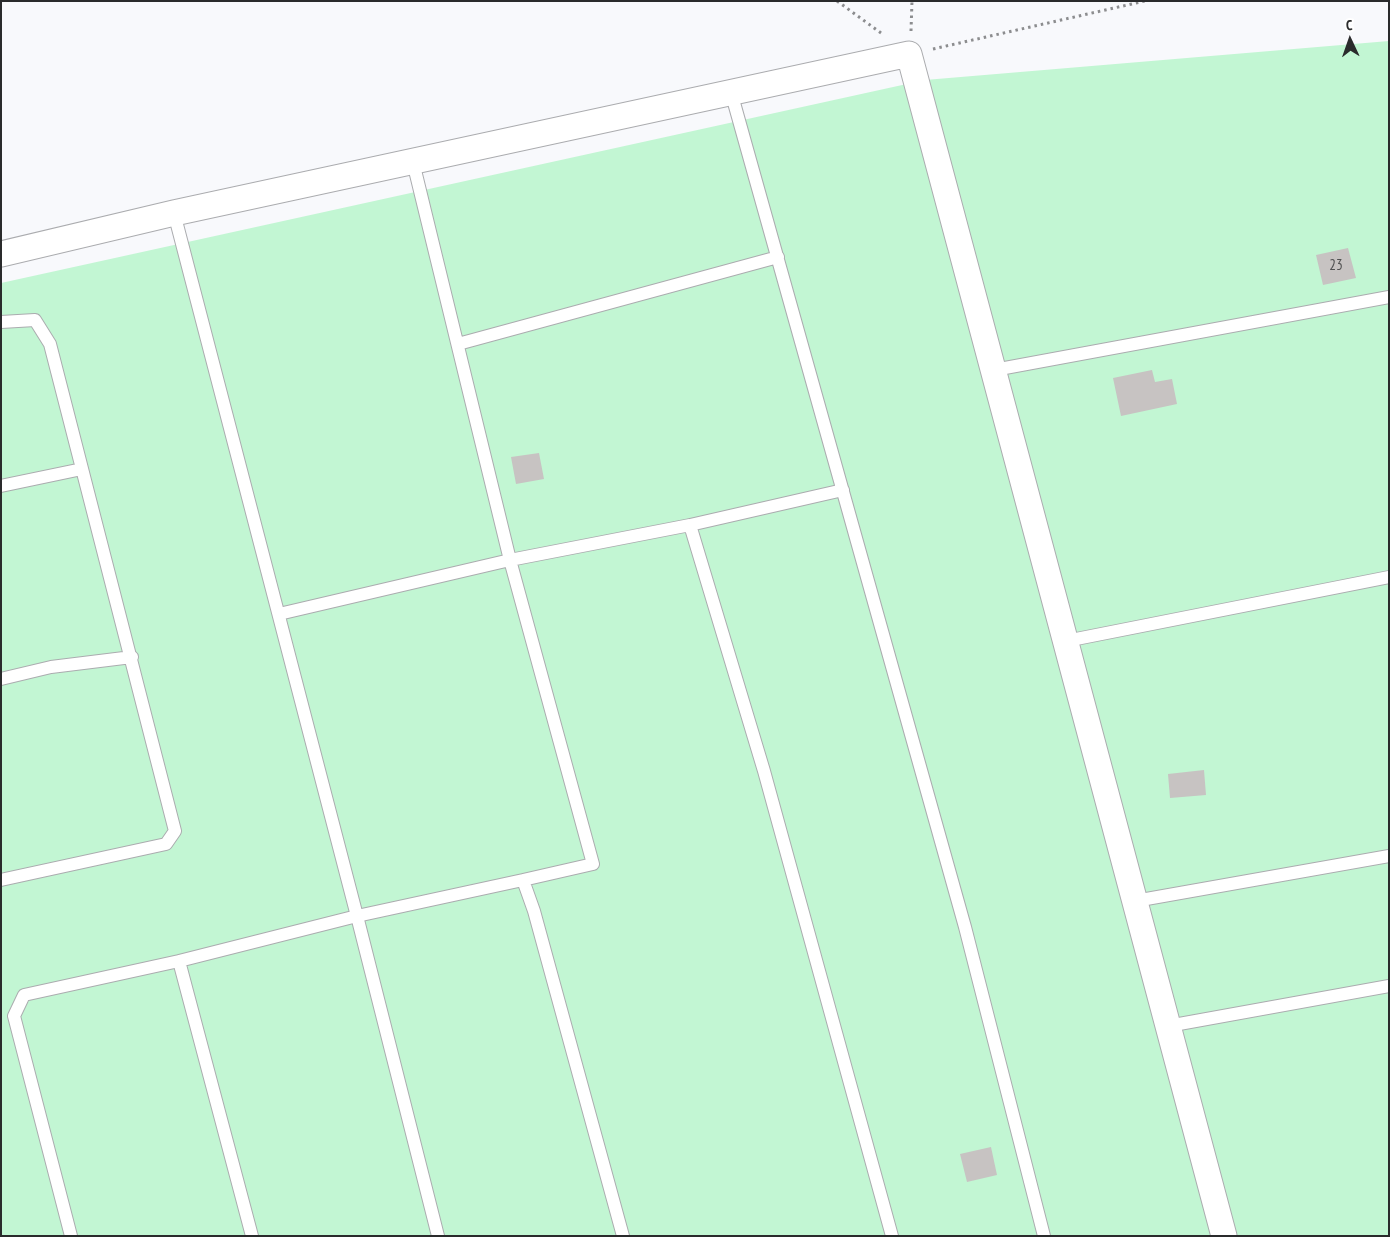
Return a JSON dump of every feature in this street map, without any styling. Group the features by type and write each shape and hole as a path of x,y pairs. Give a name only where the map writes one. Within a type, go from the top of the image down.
{"street":[{"path":"1,254 174,214 909,54 1224,1236"}],"lane":[{"path":"731,92 965,927 1044,1236"},
{"path":"71,1236 14,1016 24,995 179,961 357,916 593,864 510,560 413,162"},
{"path":"174,214 357,916 438,1236"},
{"path":"458,344 778,257"},
{"path":"994,370 1389,297"},
{"path":"1,322 35,320 50,344 132,657 175,831 166,844 1,880"},
{"path":"1,486 82,469"},
{"path":"278,614 510,560 690,525 843,490"},
{"path":"690,525 766,781 892,1236"},
{"path":"1066,640 1389,577"},
{"path":"1,678 51,667 132,657"},
{"path":"1135,901 1389,856"},
{"path":"523,880 534,910 623,1236"},
{"path":"179,961 252,1236"},
{"path":"1168,1026 1389,986"}],"path":[{"path":"837,1 909,54 1145,1"}],"green space":[{"path":"1389,41 1389,1236 1,1236 1,283 925,80"}],"building":[{"path":"1348,248 1356,278 1323,285 1316,255"},
{"path":"1152,370 1155,382 1172,379 1177,404 1121,416 1113,378"},
{"path":"539,453 544,479 516,484 511,457"},
{"path":"1204,770 1206,795 1170,798 1168,774"},
{"path":"991,1147 997,1175 967,1182 960,1154"}]}
